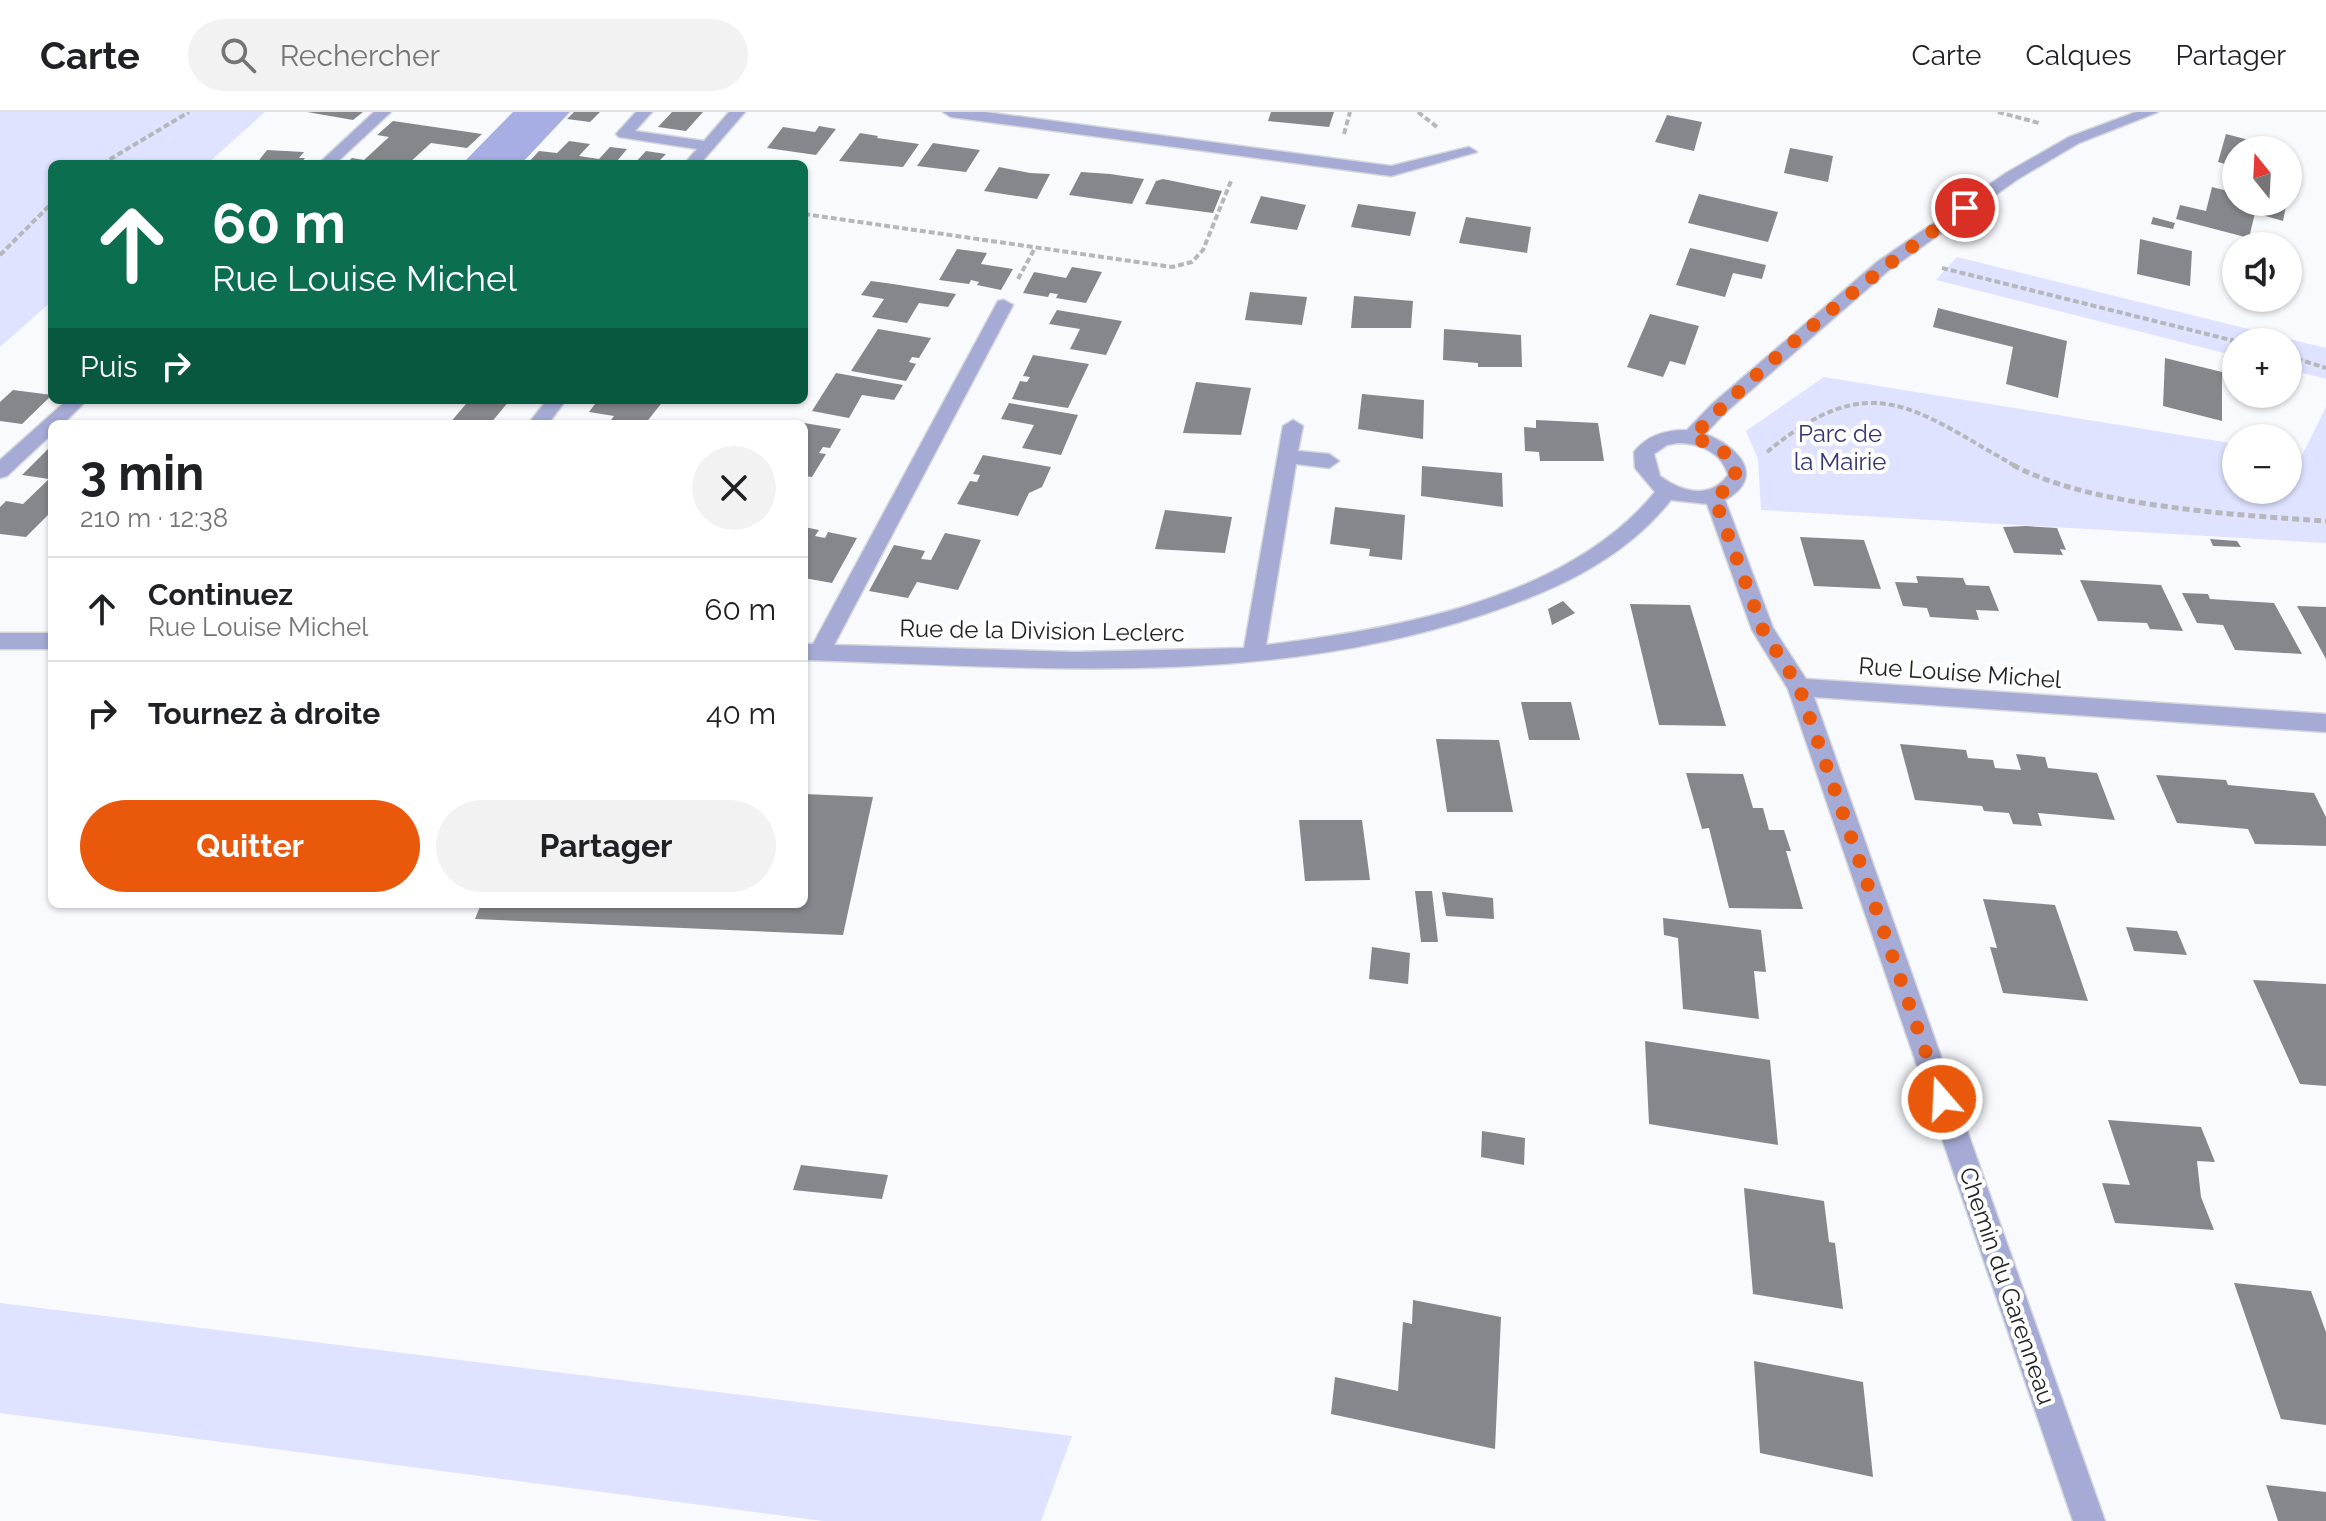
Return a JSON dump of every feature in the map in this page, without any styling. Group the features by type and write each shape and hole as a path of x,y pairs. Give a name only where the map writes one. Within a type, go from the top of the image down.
{"street":[{"path":"330,160 383,112"},
{"path":"644,112 624,134 708,146"},
{"path":"696,160 737,112"},
{"path":"951,112 1243,154 1391,171 1469,152"},
{"path":"1692,437 1719,408 1896,257 2012,176 2074,140 2150,112"},
{"path":"2093,115 2113,126"},
{"path":"811,652 1004,305"},
{"path":"56,420 74,404"},
{"path":"541,420 554,404"},
{"path":"1253,656 1293,426"},
{"path":"0,471 48,427"},
{"path":"1692,437 1720,448 1736,466 1734,485 1714,497 1683,496 1667,491 1646,472 1644,452 1663,438 1692,437"},
{"path":"1288,457 1329,461"},
{"name":"Rue de la Division Leclerc","path":"811,652 1123,664 1253,656 1362,642 1482,609 1587,563 1644,522 1667,491"},
{"path":"1714,497 1763,630 1799,687"},
{"path":"0,641 48,641"},
{"name":"Rue Louise Michel","path":"1799,687 2326,723"},
{"name":"Chemin du Garenneau","path":"1799,687 2089,1521"}],"path":[{"path":"109,160 189,112"},
{"path":"808,215 1172,267 1192,262 1203,250 1243,154"},
{"path":"0,255 48,207"},
{"path":"1896,257 2222,338"},
{"path":"2302,360 2326,368"},
{"path":"1736,466 1758,459 1807,419 1829,409 1867,402 1942,422 2023,470 2076,487 2131,499 2326,521"}],"green space":[{"path":"0,112 265,112 211,160 48,160 48,305 0,347"},
{"path":"1957,257 2245,328 2222,328 2222,352 1936,280"},
{"path":"2302,342 2326,348 2326,379 2302,373"},
{"name":"Parc de la Mairie","path":"1824,377 2222,442 2222,504 2302,504 2302,455 2326,407 2326,543 1761,510 1758,459 1746,431"},
{"path":"0,1303 1072,1436 1041,1521 823,1521 0,1413"}],"water":[{"path":"513,112 570,112 525,160 466,160"}],"building":[{"path":"307,112 363,112 353,120"},
{"path":"574,112 600,112 590,122 567,119"},
{"path":"672,112 703,112 686,131 658,127"},
{"path":"1271,112 1334,112 1329,127 1268,121"},
{"path":"1667,115 1702,122 1694,151 1655,142"},
{"path":"393,121 482,134 467,148 431,143 412,160 364,160 389,137 377,135"},
{"path":"819,126 836,129 816,155 767,148 783,127 815,132"},
{"path":"860,133 919,144 903,167 839,161"},
{"path":"569,141 590,144 579,156 599,159 610,147 627,149 618,160 531,160 539,151 557,153"},
{"path":"933,143 980,150 966,172 917,166"},
{"path":"1790,148 1833,156 1828,182 1784,173"},
{"path":"267,150 304,152 299,158 305,158 303,160 259,160"},
{"path":"646,151 666,154 660,160 638,160"},
{"path":"999,167 1050,174 1037,199 984,191"},
{"path":"1081,172 1144,179 1132,204 1069,195"},
{"path":"1163,179 1222,191 1213,213 1145,204 1156,181"},
{"path":"2212,187 2222,190 2222,216 2254,216 2250,232 2226,232 2176,219 2180,205 2206,211"},
{"path":"1699,194 1778,212 1768,242 1688,223"},
{"path":"1261,196 1306,205 1297,230 1250,223"},
{"path":"1358,204 1416,212 1410,236 1351,227"},
{"path":"2266,216 2284,216 2283,221"},
{"path":"1466,217 1531,227 1527,253 1459,243"},
{"path":"2153,217 2175,223 2173,229 2151,224"},
{"path":"2140,239 2192,251 2190,286 2137,274"},
{"path":"1690,248 1766,265 1762,279 1733,273 1725,297 1676,285"},
{"path":"957,249 987,253 981,264 1013,269 1001,290 977,285 979,282 971,280 969,284 939,280"},
{"path":"1072,267 1102,272 1086,303 1056,298 1058,294 1050,293 1048,297 1023,293 1034,272 1066,278"},
{"path":"871,281 956,294 948,307 919,303 907,323 872,317 884,299 861,295"},
{"path":"1250,292 1307,297 1302,325 1245,320"},
{"path":"1354,296 1413,301 1411,328 1351,328"},
{"path":"1938,308 2067,341 2058,398 2006,384 2013,347 1933,327"},
{"path":"1057,310 1122,321 1106,355 1070,349 1080,329 1049,324"},
{"path":"1650,314 1699,326 1685,365 1670,361 1663,377 1627,367"},
{"path":"878,329 931,338 919,358 912,357 909,362 916,364 906,381 851,371"},
{"path":"1444,329 1521,335 1522,367 1478,367 1478,363 1443,360"},
{"path":"1033,355 1089,364 1068,408 1012,399 1020,381 1027,382 1030,377 1023,376"},
{"path":"2165,358 2222,372 2222,421 2163,406"},
{"path":"836,373 903,385 894,400 862,395 849,418 812,411"},
{"path":"1196,382 1251,388 1241,435 1183,433"},
{"path":"13,390 48,394 48,399 22,424 0,421 0,402"},
{"path":"1362,394 1424,400 1423,439 1358,429"},
{"path":"1009,403 1078,415 1061,455 1022,448 1034,425 1001,419"},
{"path":"466,404 507,404 493,420 452,420"},
{"path":"595,404 661,404 648,420 611,420 614,416 589,412"},
{"path":"1536,420 1598,423 1604,461 1540,461 1539,452 1525,451 1524,427 1536,428"},
{"path":"808,424 841,429 830,448 823,447 819,453 826,454 812,477 808,476"},
{"path":"48,449 48,479 22,475"},
{"path":"983,455 1051,467 1042,487 1029,493 1018,516 957,504 970,481 977,482 980,475 973,474"},
{"path":"1422,466 1502,473 1503,507 1421,496"},
{"path":"48,480 48,515 26,537 0,534 0,507 6,501 23,504"},
{"path":"1335,507 1405,515 1402,560 1369,556 1370,549 1330,544"},
{"path":"1165,510 1232,517 1225,553 1155,549"},
{"path":"2003,527 2057,528 2066,550 2060,549 2063,555 2014,553"},
{"path":"808,528 819,530 815,536 825,538 828,532 857,538 832,583 808,579"},
{"path":"945,533 981,540 958,590 917,582 908,598 869,591 894,545 925,551 921,559 931,560"},
{"path":"1800,537 1864,540 1881,589 1814,586"},
{"path":"2210,539 2237,541 2241,547 2213,546"},
{"path":"1916,576 1963,578 1966,585 1989,586 1999,611 1976,610 1979,620 1930,617 1927,608 1903,606 1895,582 1918,583"},
{"path":"2080,580 2161,585 2183,631 2150,629 2147,623 2098,621"},
{"path":"2182,593 2208,594 2210,599 2274,603 2302,654 2235,650 2223,625 2197,623"},
{"path":"1563,601 1575,613 1552,625 1548,609"},
{"path":"1630,604 1690,605 1726,726 1659,725"},
{"path":"2297,606 2326,607 2326,659"},
{"path":"1521,702 1571,702 1580,740 1529,740"},
{"path":"1436,739 1499,740 1513,812 1447,812"},
{"path":"1900,744 1966,750 1968,758 1993,760 1995,768 2021,770 2016,754 2045,757 2048,768 2097,773 2115,820 2038,813 2042,826 2013,824 2009,813 1984,811 1982,806 1915,800"},
{"path":"1686,773 1743,774 1753,808 1763,808 1769,830 1784,830 1791,851 1786,851 1803,909 1729,908 1709,828 1702,829"},
{"path":"2156,775 2226,780 2228,785 2314,793 2326,817 2326,846 2255,844 2248,829 2177,823"},
{"path":"808,794 873,797 843,935 475,919 479,908 808,908"},
{"path":"1299,820 1362,820 1370,880 1305,881"},
{"path":"1415,891 1432,891 1438,942 1421,942"},
{"path":"1442,892 1493,898 1494,919 1446,916"},
{"path":"1983,899 2055,905 2088,1001 2003,993 1990,947 1997,948"},
{"path":"1663,918 1761,930 1766,972 1754,971 1759,1019 1683,1009 1678,938 1664,935"},
{"path":"2126,927 2177,931 2187,955 2134,951"},
{"path":"1372,947 1410,953 1408,984 1369,979"},
{"path":"2253,980 2326,984 2326,1086 2300,1084"},
{"path":"1645,1041 1770,1060 1778,1145 1649,1124"},
{"path":"2108,1120 2201,1127 2215,1162 2197,1161 2201,1197 2214,1230 2115,1223 2102,1183 2130,1185"},
{"path":"1482,1131 1525,1138 1524,1165 1481,1157"},
{"path":"801,1165 888,1175 882,1199 793,1190"},
{"path":"1744,1188 1824,1201 1829,1242 1835,1243 1843,1309 1753,1294"},
{"path":"2234,1283 2311,1291 2326,1332 2326,1425 2281,1419"},
{"path":"1413,1300 1501,1317 1495,1449 1331,1414 1335,1377 1398,1391 1403,1322 1412,1324"},
{"path":"1754,1361 1863,1382 1873,1477 1760,1453"},
{"path":"2266,1485 2326,1492 2326,1521 2278,1521"}],"route":[{"path":"1942,1099 1799,687 1763,630 1714,497 1734,485 1738,476 1736,466 1720,448 1692,437 1719,408 1883,266 1965,208"}]}
